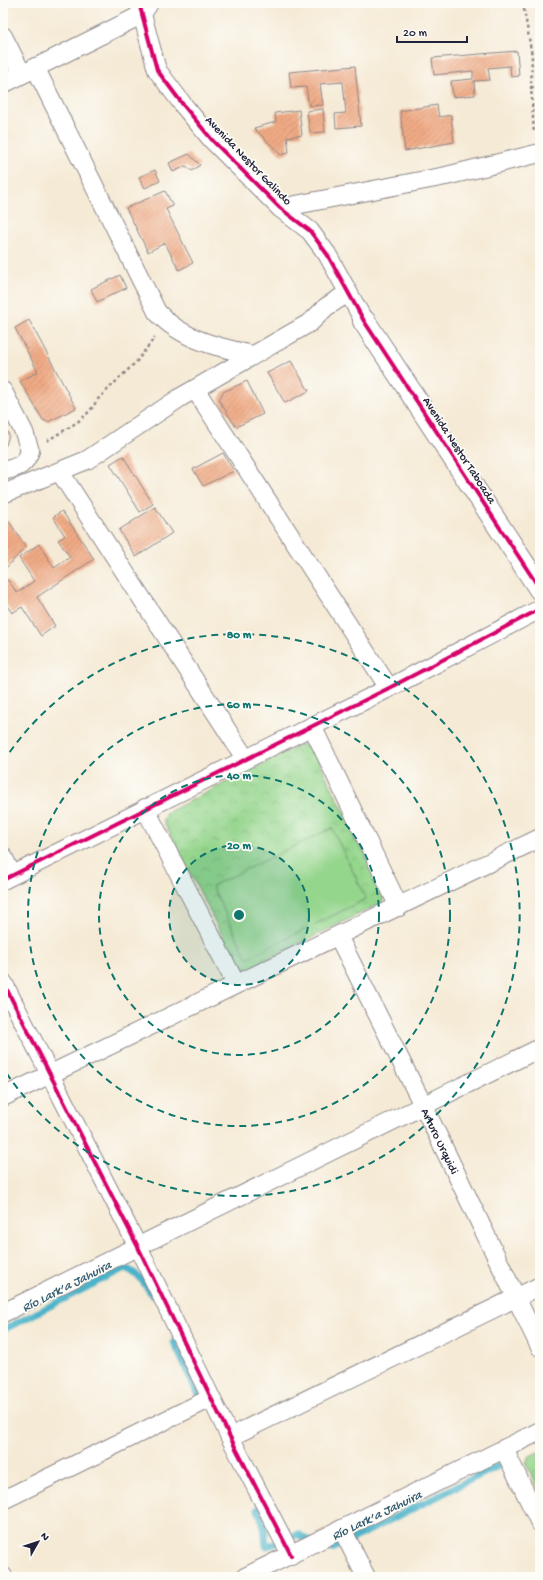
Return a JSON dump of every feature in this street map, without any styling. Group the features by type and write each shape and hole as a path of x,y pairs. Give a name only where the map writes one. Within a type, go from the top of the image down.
{"street":[{"path":"3,84 143,7"},
{"name":"Avenida Nestor Galindo","path":"143,7 157,70 184,106 214,141 280,208 310,231 327,254 364,321"},
{"path":"3,36 29,71 157,312 167,323 180,332 202,341 252,355"},
{"path":"280,208 446,176 538,153"},
{"path":"3,494 87,460 144,420 252,355 311,322 326,307 348,293"},
{"name":"Avenida Nestor Taboada","path":"364,321 540,589"},
{"path":"196,389 389,688"},
{"path":"3,391 26,437 30,451 27,458 19,467 3,471"},
{"path":"60,472 245,758"},
{"path":"3,856 8,877 245,758 389,688 540,609"},
{"path":"312,726 399,907"},
{"path":"145,808 236,984"},
{"path":"3,1097 540,838"},
{"name":"Arturo Urquidi","path":"338,936 423,1105 540,1347"},
{"path":"3,982 138,1247 230,1437 291,1555"},
{"path":"3,1313 540,1048"},
{"path":"230,1437 540,1286"},
{"path":"3,1500 211,1398"},
{"path":"245,1577 540,1431"},
{"path":"504,1449 540,1523"},
{"path":"342,1530 366,1577"}],"path":[{"path":"523,3 532,56 531,86 538,153"},
{"path":"531,86 540,92"},
{"path":"26,437 35,441 47,441 83,417 93,408 97,400 138,361 153,341 160,327 167,323"}],"green space":[{"path":"302,744 312,748 385,893 382,903 245,970 239,968 163,820 166,813"},
{"path":"332,828 366,899 247,958 212,886"},
{"path":"540,1451 540,1491 526,1464 528,1457"}],"building":[{"path":"517,51 519,76 511,77 510,66 488,68 490,80 474,81 475,95 453,97 451,81 473,79 473,71 434,75 432,58"},
{"path":"355,66 361,126 336,128 335,114 346,113 343,82 320,84 323,105 309,106 306,87 291,88 289,72"},
{"path":"437,105 439,117 451,115 454,142 405,151 400,111"},
{"path":"323,109 325,132 310,133 307,111"},
{"path":"299,110 302,135 287,137 289,152 281,155 254,128 276,122 275,113"},
{"path":"189,154 200,165 192,171 186,166 173,172 169,163"},
{"path":"155,170 160,181 145,188 139,177"},
{"path":"165,191 173,206 166,209 193,263 179,270 165,243 148,252 126,208"},
{"path":"120,275 126,288 97,302 91,289"},
{"path":"29,320 76,408 48,422 43,420 20,381 38,372 15,328"},
{"path":"291,361 309,391 285,403 267,373"},
{"path":"247,381 263,414 236,427 219,400 223,392"},
{"path":"3,424 9,435 6,445 3,447"},
{"path":"223,453 234,471 203,486 193,469"},
{"path":"123,456 153,504 140,512 110,464"},
{"path":"155,507 172,533 136,557 119,530"},
{"path":"62,511 94,559 37,597 55,626 41,636 22,607 12,613 3,600 3,584 8,580 17,593 34,581 19,558 39,544 54,568 70,557 58,540 65,536 53,517"},
{"path":"8,520 26,547 3,571 3,525"}],"waterway":[{"name":"Río Lark’a Jahuira","path":"3,1330 125,1268 137,1276 152,1295"},
{"name":"Río Lark’a Jahuira","path":"174,1342 201,1401"},
{"name":"Río Lark’a Jahuira","path":"258,1509 264,1526 266,1546 278,1543 298,1534 309,1541 332,1549 500,1465 511,1463"}],"cycle path":[{"path":"139,3 157,70 213,141 280,208 310,231 327,254 364,321 540,589"},
{"path":"3,880 389,688 540,609"},
{"path":"3,982 138,1247 230,1437 291,1555"}]}
